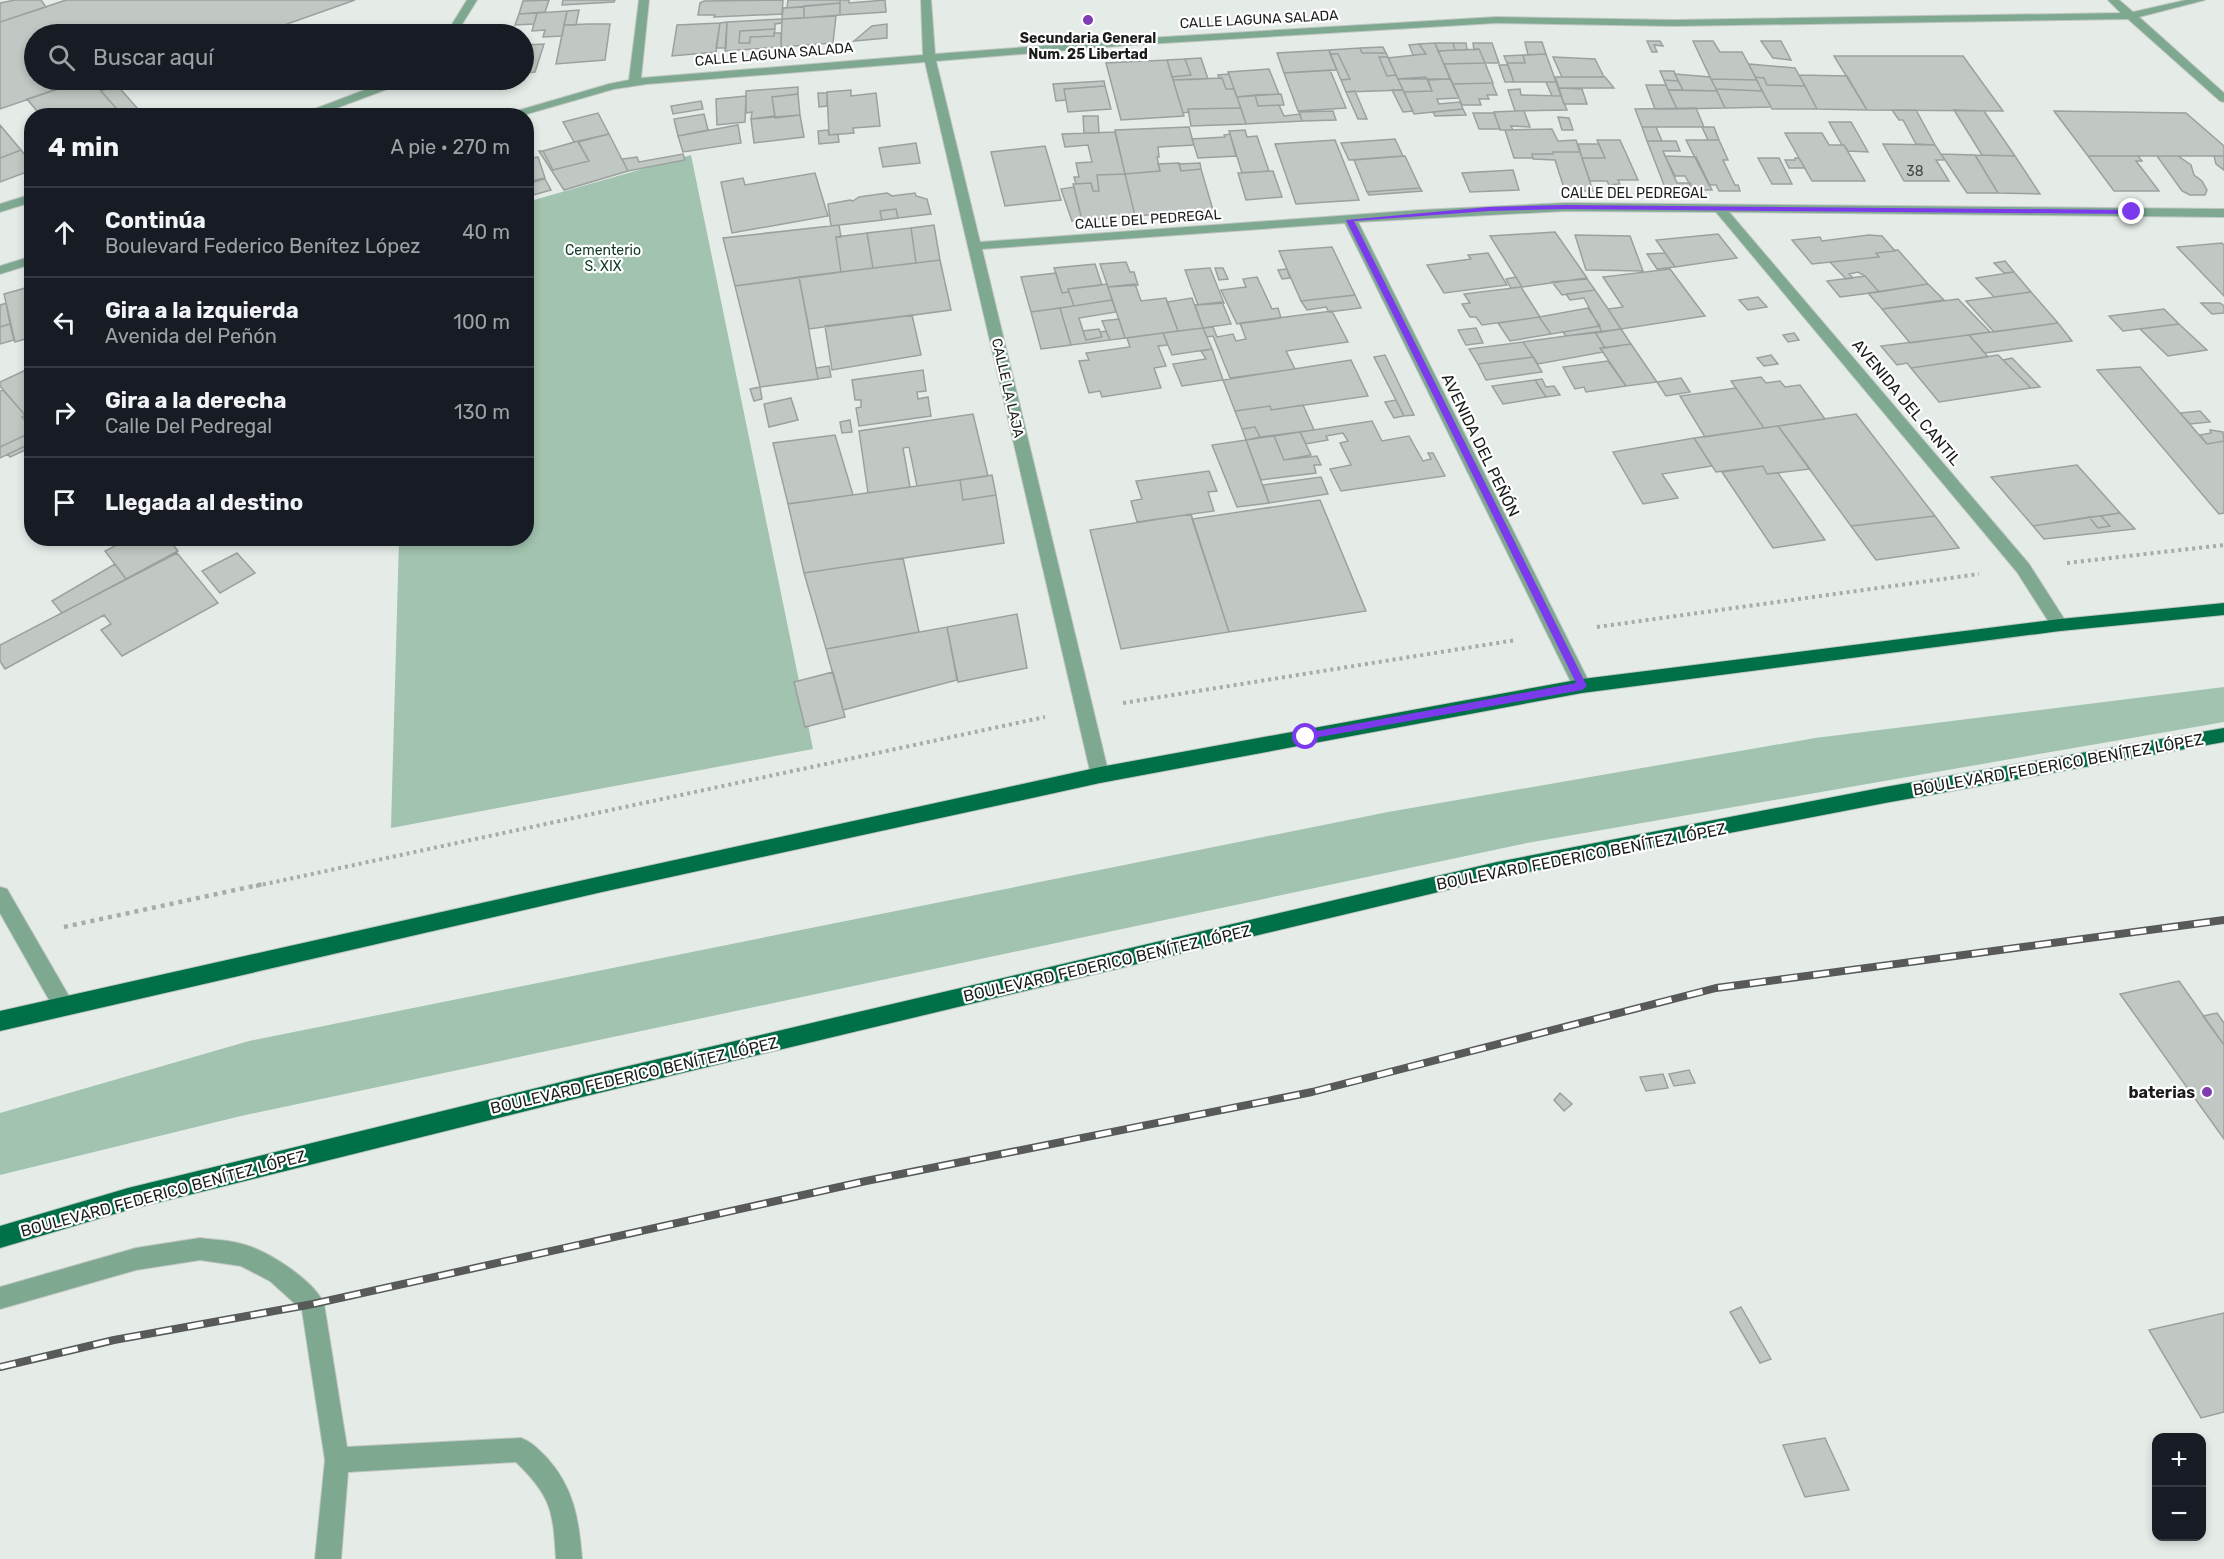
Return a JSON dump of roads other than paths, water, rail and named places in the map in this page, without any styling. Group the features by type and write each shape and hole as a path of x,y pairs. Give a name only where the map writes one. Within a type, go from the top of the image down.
{"main road":[{"path":"0,1021 63,1005 1100,775 1582,686 2060,625 2224,609"},
{"name":"BOULEVARD FEDERICO BENÍTEZ LÓPEZ","path":"0,1237 128,1199 586,1086 1497,870 1885,795 2224,735"}],"street":[{"path":"457,24 472,0"},
{"path":"635,82 644,0"},
{"name":"CALLE LA LAJA","path":"926,0 929,56 1100,775"},
{"path":"2113,0 2224,99"},
{"name":"CALLE LAGUNA SALADA","path":"532,108 572,96 635,82 929,56 1131,42 1496,20 1674,23 2131,16 2200,0"},
{"path":"324,108 375,90"},
{"path":"0,208 24,200"},
{"name":"CALLE DEL PEDREGAL","path":"974,246 1489,209 1719,208 2224,213"},
{"name":"AVENIDA DEL CANTIL","path":"1719,208 2023,568 2060,625"},
{"name":"AVENIDA DEL PEÑÓN","path":"1350,220 1582,686"},
{"path":"0,270 24,262"},
{"path":"0,895 63,1005"},
{"path":"0,1298 136,1259 200,1249 243,1255 278,1273 313,1304 337,1460 328,1559"},
{"path":"337,1460 521,1450 542,1469 558,1490 566,1511 569,1559"}],"railway":[{"path":"0,1367 114,1340 313,1304 866,1181 1312,1092 1716,988 2224,920"}],"place":[{"name":"Secundaria General Num. 25 Libertad","path":"1088,20"},
{"name":"baterias","path":"2207,1092"}],"park label":[{"name":"Cementerio S. XIX","path":"603,258"}]}
